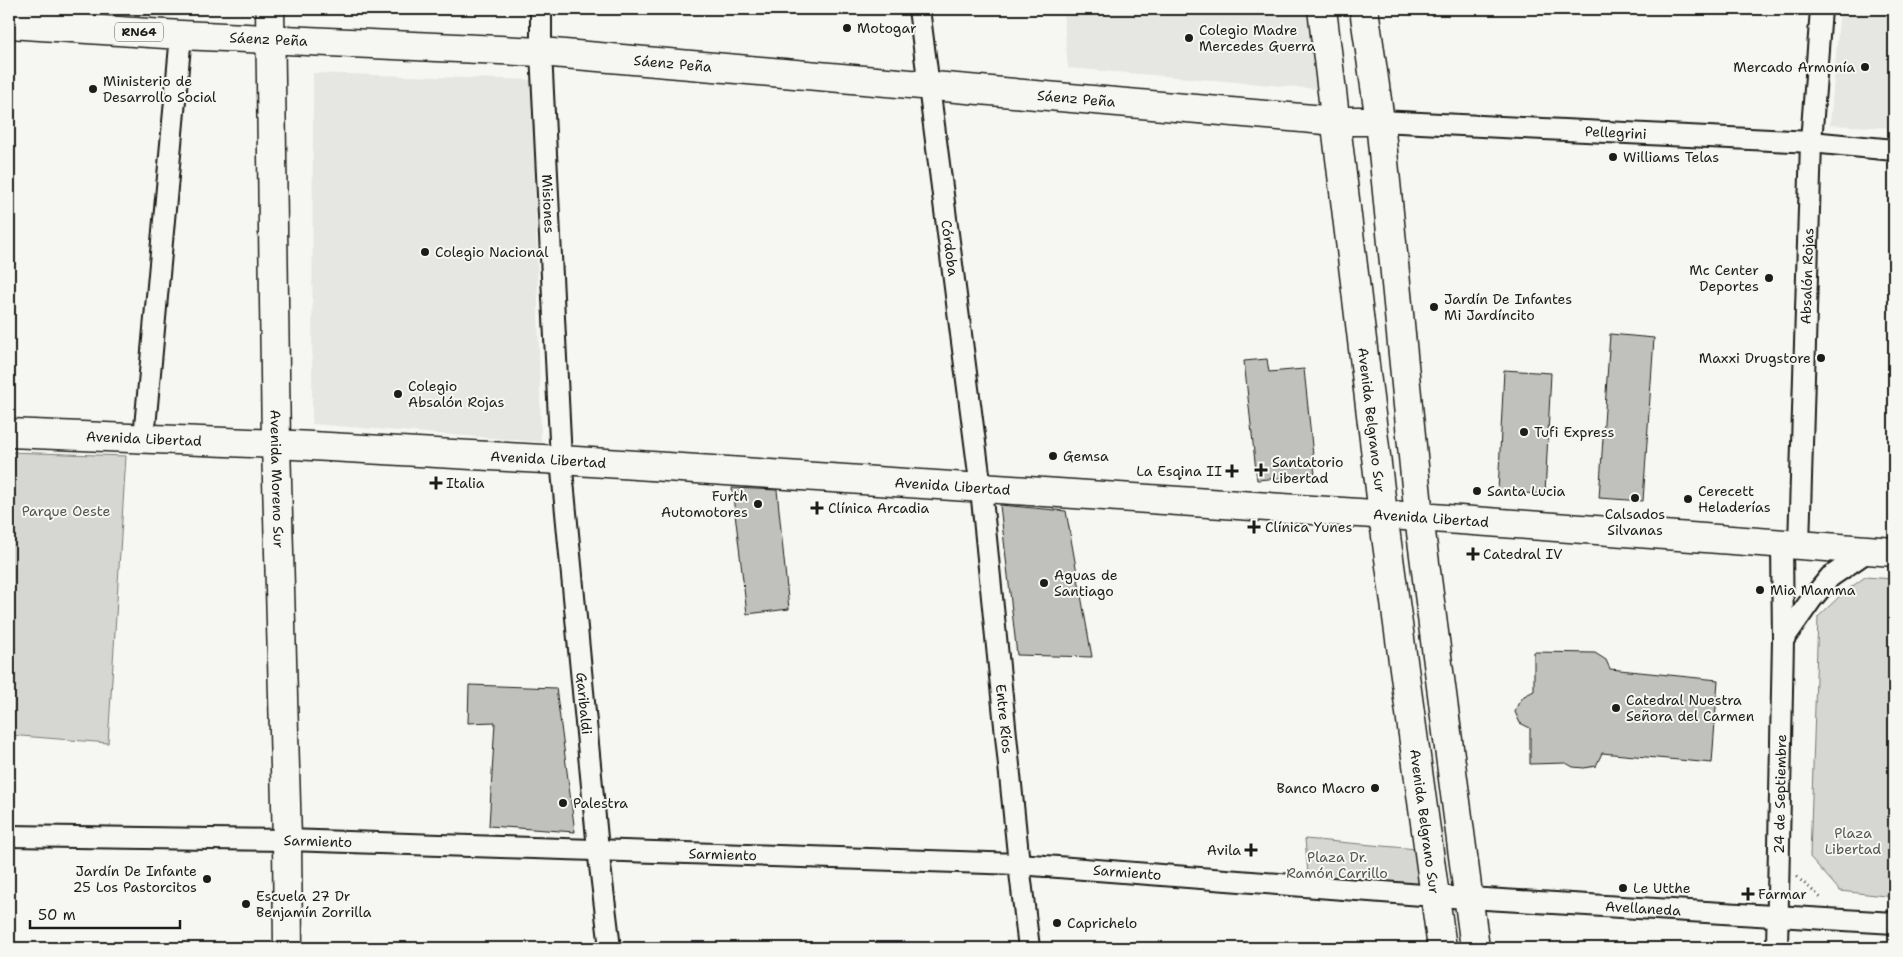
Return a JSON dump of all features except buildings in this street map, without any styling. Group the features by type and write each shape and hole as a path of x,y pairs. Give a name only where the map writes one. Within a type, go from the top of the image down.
{"main road":[{"name":"Avenida Moreno Sur","path":"270,9 276,444 287,840 288,948"},
{"name":"Avenida Belgrano Sur","path":"1322,9 1384,514 1442,948"},
{"path":"1364,9 1380,121 1419,517 1476,948"},
{"name":"Sáenz Peña","path":"9,24 181,35 541,52 1336,121"},
{"name":"Pellegrini","path":"1336,121 1380,121"},
{"name":"Avenida Libertad","path":"9,433 276,444 561,460 980,489 1384,514 1881,551"}],"street":[{"name":"Misiones","path":"541,9 541,52 561,460"},
{"name":"Córdoba","path":"919,9 980,489"},
{"name":"Absalón Rojas","path":"1791,545 1812,142 1821,9"},
{"path":"144,438 181,35"},
{"name":"Pellegrini","path":"1380,121 1812,142 1894,150"},
{"name":"Garibaldi","path":"561,460 598,849 610,948"},
{"name":"Entre Ríos","path":"980,489 1029,948"},
{"name":"24 de Septiembre","path":"1777,948 1783,640 1791,545"},
{"path":"1783,640 1830,577 1881,551"},
{"name":"Sarmiento","path":"9,836 287,840 1019,864 1435,896"},
{"name":"Avellaneda","path":"1435,896 1894,923"}],"path":[{"path":"1778,850 1797,877 1823,900"}],"shaded area":[{"name":"Colegio Madre Mercedes Guerra","path":"1063,9 1309,9 1319,89 1068,68"},
{"name":"Mercado Armonía","path":"1840,9 1894,9 1894,128 1830,125"},
{"name":"Colegio Nacional","path":"313,73 533,80 541,442 312,424"}],"green space":[{"name":"Parque Oeste","path":"9,452 126,456 108,743 9,735"},
{"name":"Plaza Libertad","path":"1865,577 1894,579 1894,897 1840,891 1810,857 1818,617 1842,594"},
{"name":"Plaza Dr. Ramón Carrillo","path":"1305,839 1417,849 1423,892 1309,886"}],"place":[{"name":"Motogar","path":"847,28"},
{"name":"Colegio Madre Mercedes Guerra","path":"1189,38"},
{"name":"Mercado Armonía","path":"1865,67"},
{"name":"Ministerio de Desarrollo Social","path":"93,89"},
{"name":"Williams Telas","path":"1613,157"},
{"name":"Colegio Nacional","path":"425,252"},
{"name":"Mc Center Deportes","path":"1769,278"},
{"name":"Jardín De Infantes Mi Jardíncito","path":"1434,307"},
{"name":"Maxxi Drugstore","path":"1821,358"},
{"name":"Colegio Absalón Rojas","path":"398,394"},
{"name":"Tufi Express","path":"1524,432"},
{"name":"Gemsa","path":"1053,456"},
{"name":"Santatorio Libertad","path":"1261,470"},
{"name":"La Esqina II","path":"1232,471"},
{"name":"Italia","path":"436,483"},
{"name":"Santa Lucia","path":"1477,491"},
{"name":"Calsados Silvanas","path":"1635,498"},
{"name":"Cerecett Heladerías","path":"1688,499"},
{"name":"Furth Automotores","path":"758,504"},
{"name":"Clínica Arcadia","path":"817,508"},
{"name":"Clínica Yunes","path":"1254,527"},
{"name":"Catedral IV","path":"1473,554"},
{"name":"Aguas de Santiago","path":"1044,583"},
{"name":"Mia Mamma","path":"1760,590"},
{"name":"Catedral Nuestra Señora del Carmen","path":"1616,708"},
{"name":"Banco Macro","path":"1375,788"},
{"name":"Palestra","path":"563,803"},
{"name":"Avila","path":"1251,850"},
{"name":"Jardín De Infante 25 Los Pastorcitos","path":"207,879"},
{"name":"Le Utthe","path":"1623,888"},
{"name":"Farmar","path":"1748,894"},
{"name":"Escuela 27 Dr Benjamín Zorrilla","path":"246,904"},
{"name":"Caprichelo","path":"1057,923"}]}
